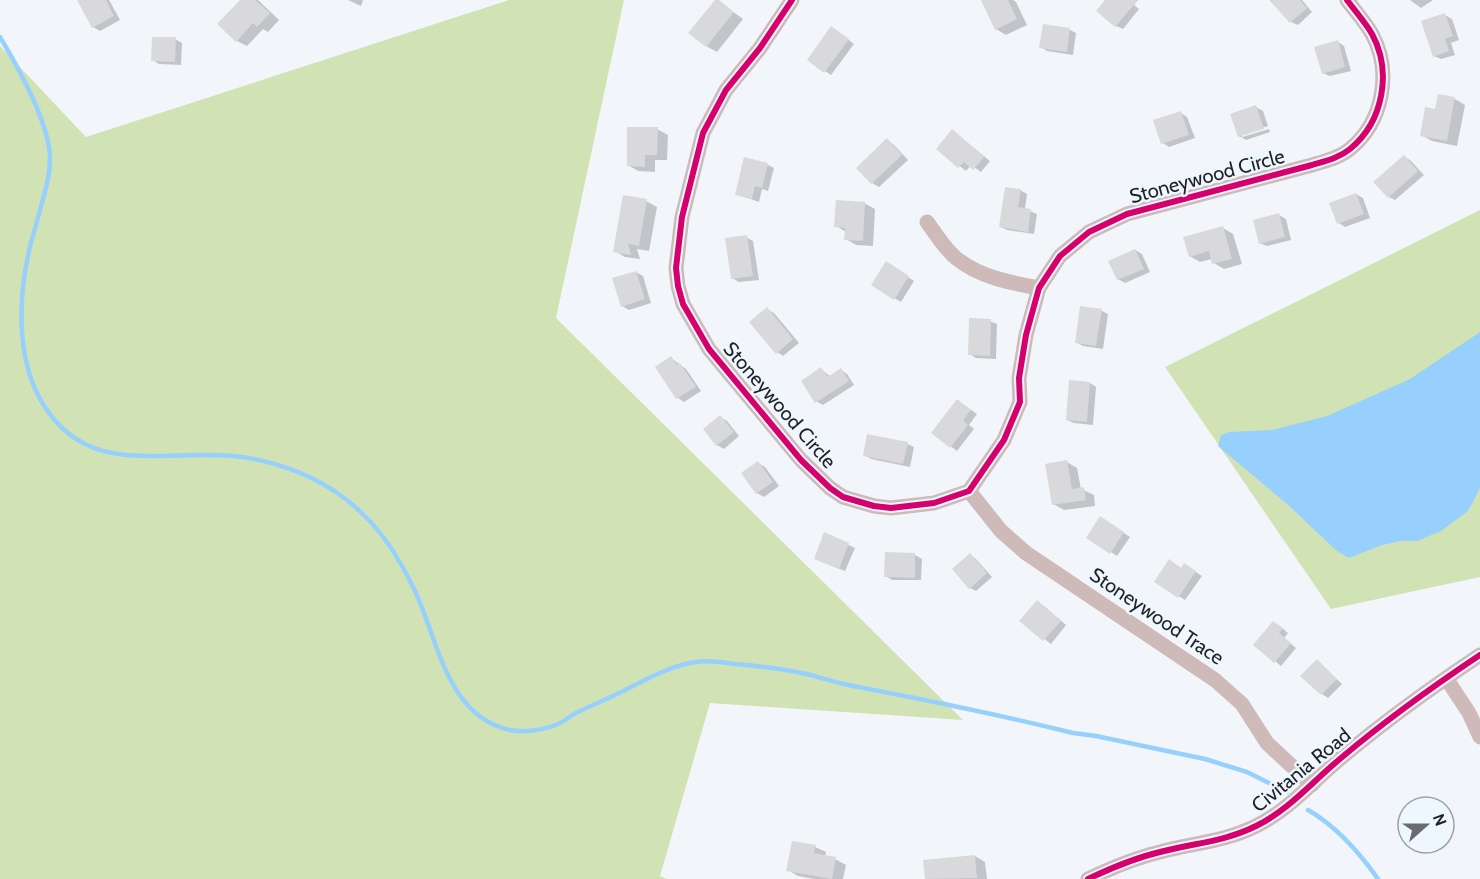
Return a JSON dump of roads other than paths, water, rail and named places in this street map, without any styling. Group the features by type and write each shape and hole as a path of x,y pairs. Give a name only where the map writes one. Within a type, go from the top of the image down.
{"street":[{"name":"Stoneywood Circle","path":"792,0 760,48 726,90 703,133 678,241 676,268 678,286 683,304 709,349 801,460 843,496 874,506 891,508 933,503 969,491 1004,441 1020,402 1019,378 1026,335 1039,288 1060,256 1089,232 1126,214 1312,165 1328,160 1351,148 1369,127 1380,103 1383,70 1380,53 1372,33 1347,0"},
{"path":"927,222 955,258 979,272 1011,283 1039,288"},
{"name":"Stoneywood Trace","path":"969,491 1001,531 1026,553 1215,680 1242,704 1267,743 1312,785"},
{"name":"Civitania Road","path":"1088,879 1130,860 1240,834 1275,815 1312,785 1340,758 1446,678 1480,656"},
{"path":"1446,678 1469,713 1480,737"}],"water":[{"path":"1480,332 1480,488 1468,511 1441,531 1417,541 1401,541 1382,545 1349,558 1337,551 1287,504 1218,446 1221,435 1229,432 1272,430 1327,416 1410,379"}],"waterway":[{"path":"0,37 36,105 49,147 49,173 29,251 21,312 28,370 43,404 61,427 82,442 104,451 128,455 205,455 246,458 273,463 336,492 373,524 392,549 415,591 439,653 458,693 472,710 489,722 516,731 547,728 664,671 685,664 716,661 807,674 847,685 1205,759 1247,772 1287,792"},
{"path":"1308,810 1346,840 1378,879"}]}
